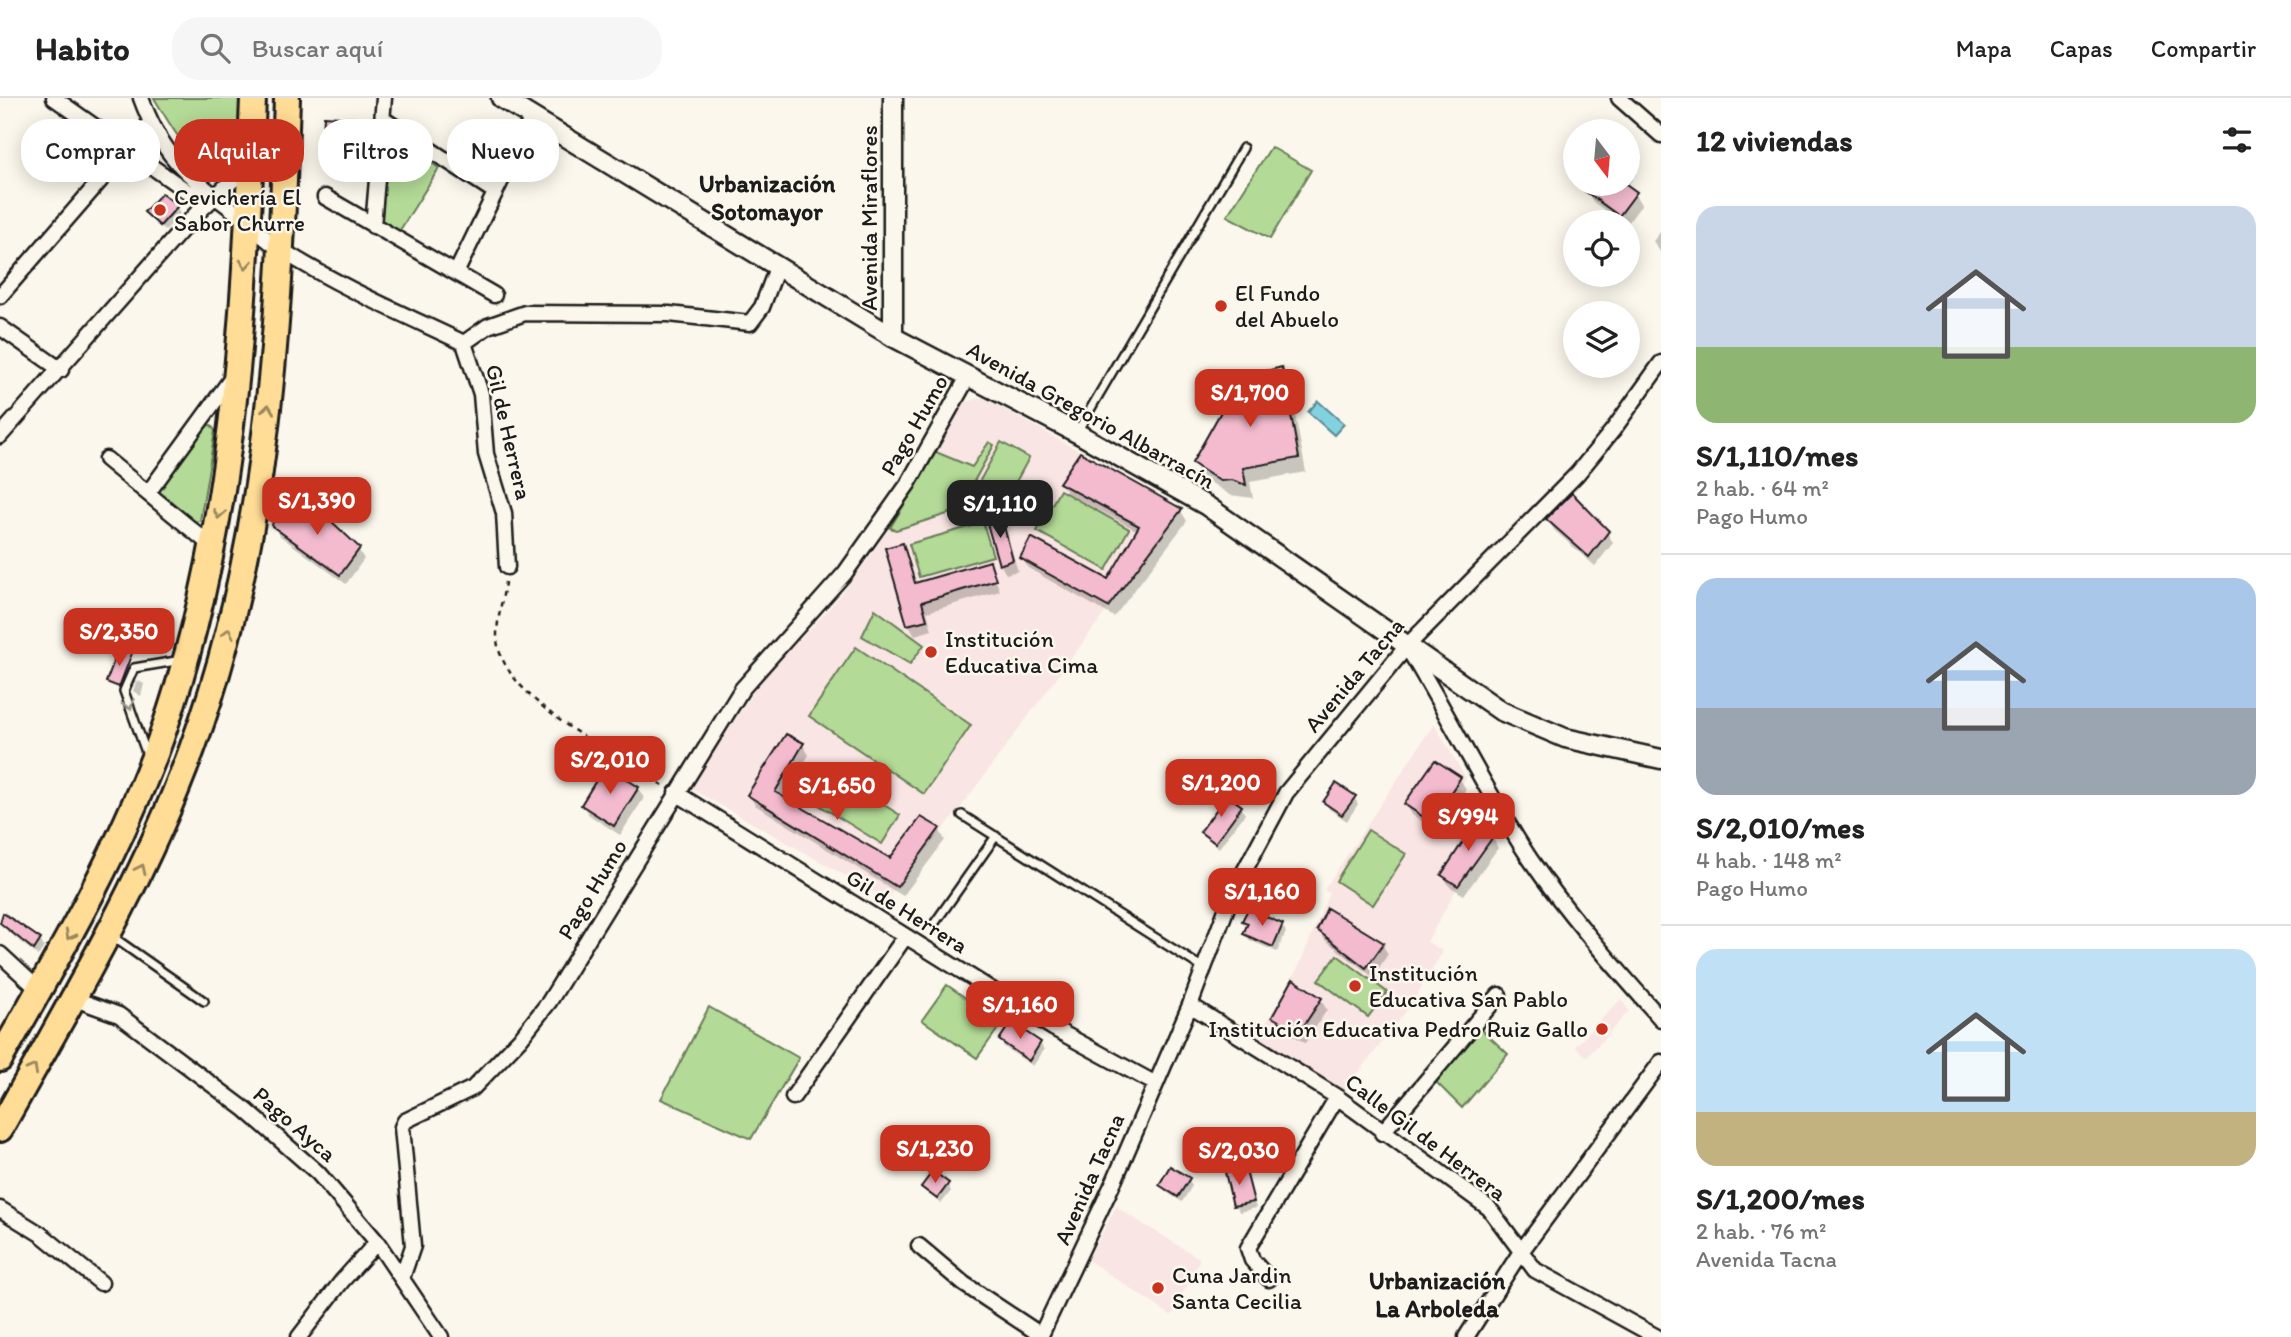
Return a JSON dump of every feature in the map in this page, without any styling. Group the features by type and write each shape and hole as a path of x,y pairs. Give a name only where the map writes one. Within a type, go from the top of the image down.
{"highway":[{"path":"252,119 253,98"},
{"path":"0,1129 108,934 171,804 219,669 249,534 259,471 282,250 287,98"},
{"path":"0,1059 112,854 150,764 186,659 226,479 239,368 250,182"},
{"path":"186,659 219,669"}],"street":[{"path":"54,98 84,119"},
{"name":"Gil de Herrera","path":"141,98 150,119"},
{"path":"383,119 384,98"},
{"name":"Avenida Gregorio Albarracín","path":"500,98 531,119"},
{"name":"Avenida Miraflores","path":"893,98 893,337"},
{"path":"1619,98 1661,135"},
{"name":"Avenida Gregorio Albarracín","path":"559,136 778,265 893,337 1077,433 1242,528 1482,699 1521,721 1588,745 1661,759"},
{"name":"Gil de Herrera","path":"160,137 178,166 248,226 282,250 343,285 464,343 481,394 486,454 504,513 507,567"},
{"path":"433,152 495,192"},
{"path":"160,171 188,191 214,197"},
{"path":"0,296 99,182"},
{"path":"0,436 214,197 231,182"},
{"path":"373,226 377,182"},
{"path":"456,273 500,182"},
{"path":"325,197 494,295"},
{"path":"464,343 488,326 525,313 669,314 750,323 762,307 778,265"},
{"path":"0,327 61,370"},
{"name":"Avenida Tacna","path":"1040,1336 1115,1179 1154,1083 1190,1005 1232,894 1286,793 1407,646 1577,474 1613,430 1661,363"},
{"path":"148,493 239,368"},
{"name":"Pago Humo","path":"402,1278 413,1246 402,1127 405,1121 473,1088 520,1039 549,1002 742,688 845,573 901,494 969,375"},
{"path":"106,459 213,547"},
{"path":"1407,646 1490,795 1530,859 1569,914 1661,1019"},
{"name":"Gil de Herrera","path":"676,793 1053,1028 1154,1083"},
{"path":"793,1097 905,937"},
{"path":"0,954 39,990"},
{"path":"1382,1133 1499,995"},
{"name":"Pago Ayca","path":"72,998 119,1015 246,1110 318,1173 377,1242 441,1337"},
{"name":"Calle Gil de Herrera","path":"1190,1005 1337,1097 1382,1133 1489,1208 1535,1270 1657,1337"},
{"path":"1466,1337 1520,1253 1661,1062"},
{"path":"1269,1279 1252,1260 1248,1248 1337,1097"},
{"path":"0,1209 42,1235 101,1283"},
{"path":"299,1337 342,1280 377,1242"},
{"path":"919,1246 964,1284 1040,1336"}],"lane":[{"path":"1077,433 1242,148"},
{"path":"150,764 124,691 134,668 186,659"},
{"path":"962,815 1203,969"},
{"path":"934,924 996,836"},
{"path":"108,934 204,1001"}],"path":[{"path":"507,567 497,643 504,667 528,696 676,793"}],"shaded area":[{"name":"Institución Educativa Cima","path":"983,397 1182,509 957,812 887,899 690,788 760,682 829,609 866,562 910,498 964,403"},
{"path":"1434,724 1466,778 1460,789 1475,799 1493,837 1458,886 1427,942 1443,951 1410,1006 1343,1093 1257,1039 1299,966 1329,893 1324,890"},
{"name":"Institución Educativa Pedro Ruiz Gallo","path":"1621,999 1629,1011 1587,1057 1575,1047"},
{"name":"Cuna Jardin Santa Cecilia","path":"1116,1207 1200,1259 1172,1316 1088,1260"}],"green space":[{"path":"154,98 241,98 241,119 174,119 174,129"},
{"path":"1271,147 1311,170 1270,239 1227,216"},
{"path":"433,164 439,168 433,178"},
{"path":"381,182 430,182 397,235 377,223"},
{"path":"211,425 215,431 200,521 195,522 159,494 158,486 203,426"},
{"path":"989,442 994,445 968,492 973,506 896,530 890,528 936,452 972,467"},
{"path":"1001,442 1029,458 1006,500 978,484"},
{"path":"1060,490 1129,529 1106,570 1037,531"},
{"path":"983,523 993,556 919,577 909,544"},
{"path":"875,609 924,645 910,664 862,636"},
{"path":"856,647 971,725 924,794 809,716"},
{"path":"819,764 900,815 882,844 801,794"},
{"path":"1368,830 1406,854 1373,905 1336,881"},
{"path":"1337,955 1387,992 1368,1017 1318,980"},
{"path":"947,985 1002,1023 977,1058 922,1020"},
{"path":"709,1007 799,1058 751,1139 661,1099"},
{"path":"1480,1028 1508,1054 1462,1108 1434,1080"}],"water":[{"path":"1318,401 1344,424 1334,435 1308,412"}],"building":[{"path":"324,116 370,119 324,119"},
{"name":"Cevichería El Sabor Churre","path":"162,193 178,206 160,226 144,212"},
{"path":"1592,196 1634,196 1624,210 1611,210"},
{"path":"1282,367 1299,458 1243,468 1246,485 1232,480 1220,481 1192,463 1244,371 1250,375"},
{"path":"1080,452 1182,509 1108,607 1020,558 1031,537 1108,579 1139,526 1059,483"},
{"path":"1572,493 1609,531 1589,557 1546,519"},
{"path":"277,501 305,519 314,505 360,548 340,575 272,526"},
{"path":"1001,515 1013,560 999,565 986,520"},
{"path":"903,543 915,583 990,561 996,580 922,602 927,620 907,625 885,548"},
{"path":"119,648 132,653 119,687 106,682"},
{"path":"786,734 804,743 775,792 890,858 921,817 940,828 897,887 747,795"},
{"path":"1435,760 1461,777 1431,822 1404,804"},
{"path":"605,766 639,787 614,826 581,805"},
{"path":"1336,783 1356,796 1342,815 1323,802"},
{"path":"1227,795 1242,806 1215,843 1200,832"},
{"path":"1484,818 1493,837 1458,886 1441,875 1476,822"},
{"path":"1327,908 1384,943 1366,968 1317,930"},
{"path":"1248,909 1283,924 1273,947 1243,934 1248,923 1242,921"},
{"path":"3,913 41,939 34,950 0,923"},
{"path":"1293,979 1322,998 1299,1033 1272,1017"},
{"path":"1011,1022 1041,1042 1029,1061 999,1040"},
{"path":"1170,1166 1190,1178 1178,1197 1159,1185"},
{"path":"1245,1167 1254,1202 1233,1206 1225,1172"},
{"path":"933,1171 949,1183 937,1199 921,1187"}],"place":[{"name":"Cevichería El Sabor Churre","path":"160,210"},
{"name":"El Fundo del Abuelo","path":"1221,306"},
{"name":"Institución Educativa Cima","path":"931,652"},
{"name":"Institución Educativa San Pablo","path":"1355,986"},
{"name":"Institución Educativa Pedro Ruiz Gallo","path":"1602,1029"},
{"name":"Cuna Jardin Santa Cecilia","path":"1158,1288"}],"district":[{"name":"Urbanización Sotomayor","path":"767,197"},
{"name":"Urbanización La Arboleda","path":"1437,1294"}]}
